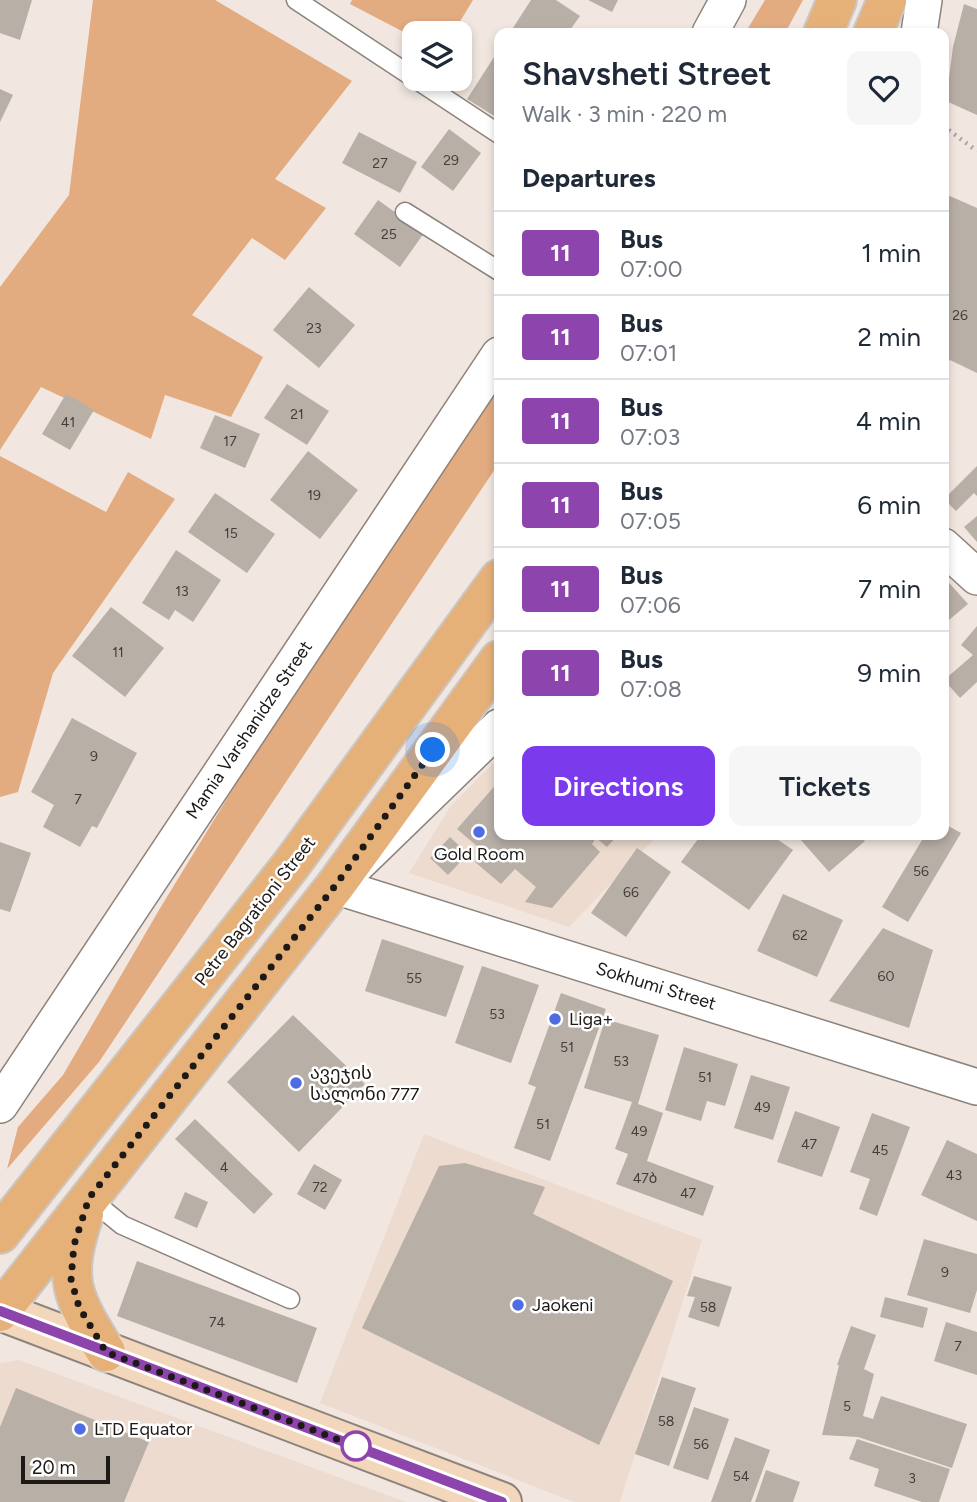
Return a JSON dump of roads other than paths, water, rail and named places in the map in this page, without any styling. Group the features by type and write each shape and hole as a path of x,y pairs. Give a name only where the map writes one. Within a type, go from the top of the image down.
{"main road":[{"path":"826,28 837,0"},
{"path":"875,28 887,0"},
{"name":"Petre Bagrationi Street","path":"0,1234 291,865 494,586"},
{"path":"0,1312 335,886 494,667"},
{"path":"0,1197 54,1168"},
{"path":"89,1198 74,1245 71,1279 79,1307 106,1352"}],"street":[{"path":"713,28 728,0"},
{"path":"920,28 923,0"},
{"name":"Mamia Varshanidze Street","path":"0,1105 494,363"},
{"path":"949,551 977,577"},
{"path":"335,886 494,732"},
{"name":"Sokhumi Street","path":"335,886 977,1087"},
{"path":"0,1312 502,1502"}],"lane":[{"path":"296,0 494,131"},
{"path":"405,212 494,268"},
{"path":"89,1198 122,1225 290,1298"}],"place":[{"name":"Gold Room","path":"479,832"},
{"name":"Liga+","path":"555,1019"},
{"name":"ავეჯის სალონი 777","path":"296,1083"},
{"name":"Jaokeni","path":"518,1305"},
{"name":"LTD Equator","path":"80,1429"}]}
